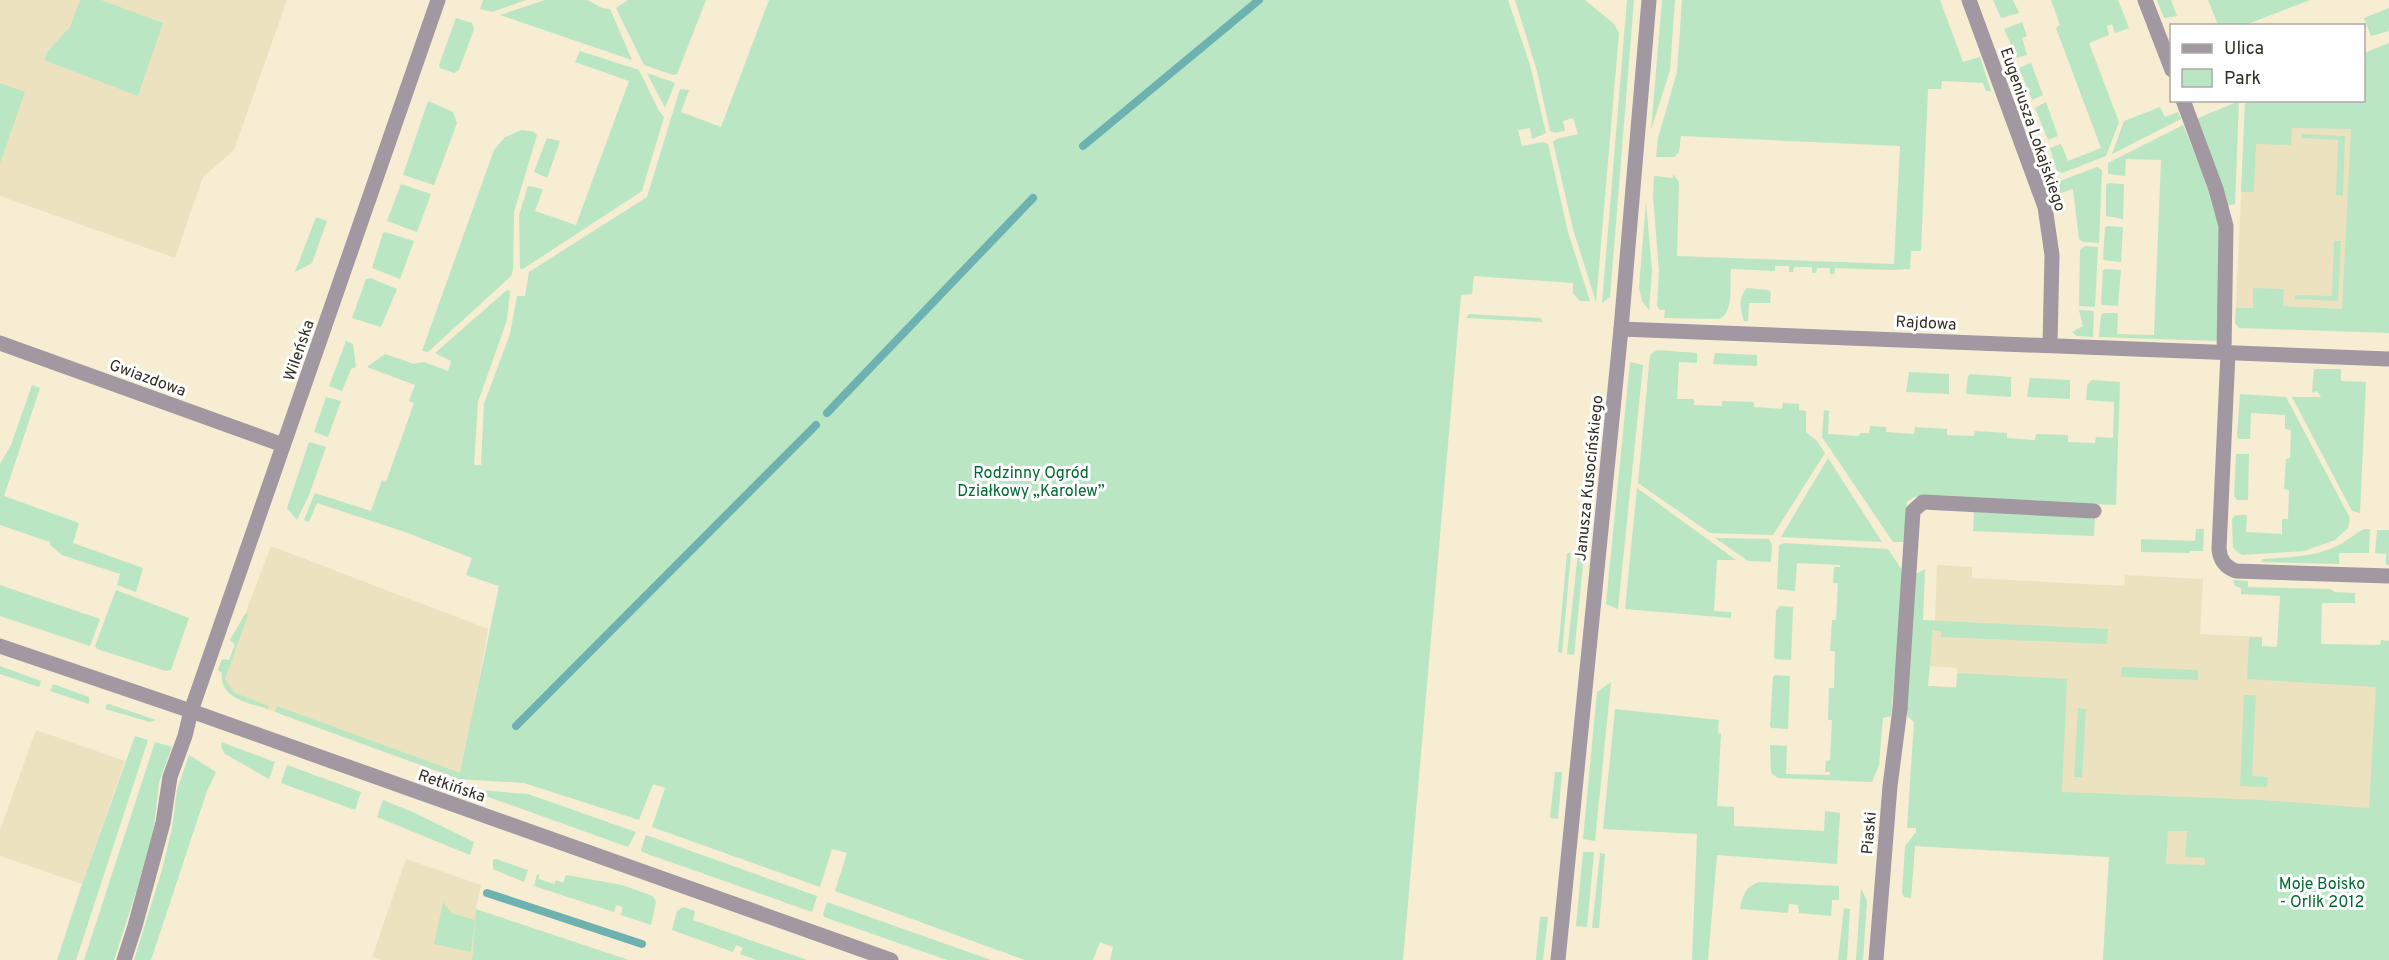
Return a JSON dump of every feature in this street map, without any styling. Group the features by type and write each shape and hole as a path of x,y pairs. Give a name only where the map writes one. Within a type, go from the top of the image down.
{"street":[{"name":"Wileńska","path":"124,960 163,823 170,777 185,736 191,711 438,0"},
{"name":"Janusza Kusocińskiego","path":"1558,960 1621,329 1648,0"},
{"name":"Eugeniusza Lokajskiego","path":"1969,0 2045,207 2052,255 2050,345"},
{"path":"2145,0 2170,65"},
{"path":"2184,102 2216,189 2226,226 2226,352 2219,549 2221,560 2230,569 2236,571 2389,576"},
{"name":"Rajdowa","path":"1621,329 2389,359"},
{"name":"Gwiazdowa","path":"0,343 283,445"},
{"name":"Piaski","path":"1876,960 1890,786 1900,709 1913,511 1923,502 2094,511"},
{"name":"Retkińska","path":"0,646 191,711 891,960"}],"shaded area":[{"path":"0,0 287,0 234,150 203,177 175,258 0,196"},
{"path":"2364,102 2389,325 2235,323 2245,113"},
{"path":"271,546 488,629 459,779 234,697 225,679 245,614"},
{"path":"1937,565 1972,567 1972,578 2124,586 2125,575 2203,579 2200,634 2262,637 2262,646 2275,647 2275,675 2389,683 2389,960 2103,960 2109,857 1915,846 1928,686 1956,687 1957,668 1929,666 1935,621"},
{"path":"36,730 125,761 82,884 0,856 0,830"},
{"path":"406,859 481,885 476,909 472,960 381,960 372,957"}],"green space":[{"path":"80,0 101,0 163,23 138,96 44,60 47,52 70,27"},
{"path":"483,0 526,0 492,12 480,9"},
{"path":"545,0 587,0 602,8 610,9 632,60 500,15"},
{"path":"628,0 706,0 677,74 673,75 644,65 616,8"},
{"name":"Rodzinny Ogród Działkowy „Karolew”","path":"769,0 1508,0 1530,65 1546,133 1532,139 1530,128 1518,130 1522,146 1543,142 1548,144 1568,232 1590,301 1580,301 1573,293 1573,283 1474,276 1472,294 1461,295 1403,960 1110,960 1113,947 1100,942 1093,960 1025,960 835,891 847,853 832,849 820,887 652,827 665,788 653,784 639,820 524,783 459,779 275,712 277,706 460,773 499,586 466,575 472,558 405,532 317,503 309,522 304,520 315,493 371,511 382,480 386,482 414,403 409,401 415,385 367,367 385,354 414,364 424,362 448,371 451,361 435,353 507,290 510,291 507,320 478,402 474,465 481,465 484,404 510,334 517,296 525,296 529,272 647,197 680,89 689,90 681,112 721,127"},
{"path":"1515,0 1585,0 1614,24 1619,33 1596,302 1573,229 1553,142 1556,139 1578,134 1573,118 1563,121 1565,131 1555,133 1550,131 1537,71"},
{"path":"1627,0 1634,0 1610,297 1602,303"},
{"path":"1662,0 1675,0 1670,70 1651,130"},
{"path":"1682,0 1940,0 1963,62 1980,57 1991,91 1986,91 1983,83 1942,81 1941,89 1928,89 1921,251 1911,251 1910,269 1835,268 1834,274 1830,274 1830,268 1817,268 1816,273 1812,273 1812,267 1794,267 1793,272 1789,272 1789,266 1775,266 1775,271 1731,269 1729,304 1724,315 1719,319 1664,318 1665,310 1660,310 1657,306 1659,271 1653,197 1654,176 1673,178 1673,174 1679,182 1677,256 1894,264 1900,146 1681,136 1679,152 1674,157 1656,157 1658,138 1677,72"},
{"path":"1993,0 2013,0 2019,13 2001,18"},
{"path":"2051,0 2118,0 2129,28 2115,33 2112,24 2107,26 2109,35 2089,43 2119,122 2106,156 2062,173 2057,171 2050,148 2061,144 2068,161 2101,148 2056,28 2060,25"},
{"path":"2157,0 2171,0 2177,16 2164,18"},
{"path":"2208,0 2310,0 2248,24 2218,24"},
{"path":"2389,8 2389,31 2371,36 2364,18"},
{"path":"456,18 472,23 474,29 459,70 454,73 440,68 439,65"},
{"path":"2022,22 2027,36 2022,38 2027,55 2017,58 2004,29"},
{"path":"2389,43 2389,333 2239,328 2235,323 2236,308 2253,308 2253,288 2284,289 2283,306 2342,309 2351,129 2292,128 2291,145 2256,144 2254,192 2241,192 2245,102 2365,102 2365,53"},
{"path":"580,51 639,70 664,117 642,191 523,269 520,268 519,215 528,186 543,189 535,211 576,225 629,81 575,62"},
{"path":"2031,63 2043,95 2032,100 2019,68"},
{"path":"647,73 675,83 665,108"},
{"path":"0,83 25,92 0,163"},
{"path":"428,101 453,112 457,123 434,185 403,175"},
{"path":"2046,102 2058,136 2048,140 2035,108"},
{"path":"2239,102 2235,204 2227,206 2196,119"},
{"path":"2160,107 2165,117 2178,112 2181,119 2112,154 2124,121"},
{"path":"2183,125 2210,191 2219,227 2218,341 2099,337 2101,315 2104,313 2118,313 2117,334 2154,335 2161,160 2126,159 2125,176 2108,174 2108,163"},
{"path":"522,130 534,132 537,135 514,212 511,276 428,352 422,351 494,150 505,137"},
{"path":"2302,134 2345,136 2343,196 2336,195 2338,140 2302,138"},
{"path":"547,138 560,141 547,178 534,172"},
{"path":"2097,167 2102,170 2099,243 2084,242 2079,239 2073,189 2055,195 2052,184"},
{"path":"2109,183 2124,184 2123,219 2106,216 2106,185"},
{"path":"401,184 431,194 417,232 387,221"},
{"path":"1646,202 1652,270 1649,310 1642,301 1639,287"},
{"path":"316,217 327,221 312,263 295,272"},
{"path":"2107,226 2123,227 2121,262 2103,260"},
{"path":"385,232 414,241 400,279 372,268"},
{"path":"2334,241 2341,241 2338,301 2295,299 2295,295 2332,296"},
{"path":"2085,246 2098,247 2095,307 2079,306 2080,250"},
{"path":"2105,269 2121,270 2118,306 2101,303"},
{"path":"370,278 397,289 381,327 352,318 366,279"},
{"path":"1747,288 1768,290 1771,292 1770,303 1749,303 1748,321 1744,321 1741,304 1742,296"},
{"path":"2079,310 2094,311 2093,337 2077,336 2072,332 2083,326"},
{"path":"1469,314 1540,318 1543,322 1466,318"},
{"path":"346,341 353,344 356,367 351,369 342,391 329,386"},
{"path":"1657,350 1697,353 1697,363 1679,362 1677,399 1694,399 1694,405 1722,406 1722,401 1754,402 1754,407 1782,409 1783,403 1799,404 1799,410 1806,411 1806,432 1817,441 1825,453 1773,535 1710,533 1638,483 1650,355"},
{"path":"1715,353 1757,355 1757,366 1713,364"},
{"path":"1630,362 1643,365 1618,609 1606,604"},
{"path":"2314,369 2341,369 2341,381 2366,382 2360,513 2352,511 2292,397 2321,397 2317,391 2312,393"},
{"path":"1909,372 1949,374 1949,394 1906,392"},
{"path":"1970,374 2011,377 2011,397 1966,394"},
{"path":"2030,378 2070,380 2070,399 2027,397"},
{"path":"2092,380 2120,382 2116,505 1914,497 1907,502 1905,542 1893,542 1822,437 1824,410 1829,411 1828,434 1859,436 1860,433 1869,433 1870,426 1886,427 1886,432 1914,434 1915,427 1947,429 1947,435 1974,436 1975,431 2007,433 2007,438 2035,440 2036,434 2068,435 2068,442 2095,443 2096,437 2113,438 2114,402 2086,400 2087,385"},
{"path":"32,385 40,388 4,496 79,523 73,543 143,568 136,592 117,585 120,574 62,555 50,545 50,542 0,525 0,464 11,445"},
{"path":"2240,394 2286,397 2350,518 2348,528 2335,540 2304,551 2242,555 2233,548 2232,519 2235,515 2247,515 2246,532 2282,534 2282,519 2288,519 2289,490 2284,489 2286,459 2290,458 2291,430 2285,429 2285,415 2251,413 2250,439 2239,439 2237,437"},
{"path":"326,397 341,401 328,437 314,432"},
{"path":"309,442 326,447 309,495 297,520 287,508"},
{"path":"2236,454 2249,454 2248,500 2237,500 2234,496"},
{"path":"1828,458 1882,542 1781,537"},
{"path":"1637,488 1736,560 1717,560 1714,611 1731,612 1731,618 1625,609"},
{"path":"1974,512 2095,517 2094,536 1973,531"},
{"path":"2196,529 2204,529 2203,551 2141,552 2141,539 2195,541"},
{"path":"2365,529 2370,529 2369,553 2339,553 2339,564 2261,562 2263,559 2322,552 2341,544"},
{"path":"2377,530 2389,530 2389,565 2386,565 2386,554 2375,553"},
{"path":"1715,538 1769,539 1772,545 1771,562 1748,561"},
{"path":"1784,543 1888,549 1904,573 1891,716 1883,718 1879,765 1872,782 1778,778 1771,773 1770,745 1787,746 1786,774 1830,775 1830,772 1825,772 1826,761 1830,760 1832,720 1828,720 1829,688 1834,688 1835,651 1830,651 1832,620 1836,620 1838,583 1833,583 1834,567 1840,567 1840,565 1797,563 1795,591 1777,589 1779,545"},
{"path":"1567,553 1571,553 1562,653 1558,652"},
{"path":"1578,553 1584,554 1574,655 1567,654"},
{"name":"Moje Boisko - Orlik 2012","path":"1925,569 1923,620 2108,629 2107,644 1941,637 1941,631 1933,630 1928,686 1956,688 1958,673 2067,679 2062,792 2263,800 2369,808 2376,687 2247,679 2249,637 2262,637 2262,646 2277,647 2280,596 2241,594 2241,588 2235,586 2233,580 2248,581 2248,587 2330,589 2335,592 2355,593 2355,603 2322,603 2321,644 2380,645 2381,640 2389,641 2389,960 2103,960 2109,857 1915,846 1911,898 1904,897 1902,893 1905,846 1916,832 1916,828 1907,828 1914,722 1906,715 1914,575","holes":["2168,831 2187,831 2185,857 2205,858 2205,865 2166,864"]},
{"path":"0,585 100,619 90,646 0,616"},
{"path":"116,590 189,618 171,670 166,671 97,649 95,646"},
{"path":"1780,606 1793,607 1791,660 1774,657 1776,611"},
{"path":"249,613 225,679 235,693 269,706 268,709 244,702 230,694 222,681 222,673 218,670 222,659 229,660 235,644 230,640 245,614"},
{"path":"0,666 41,681 39,687 0,674"},
{"path":"2122,667 2198,670 2198,680 2121,677"},
{"path":"1775,675 1790,676 1788,729 1771,728 1770,725"},
{"path":"1611,682 1595,841 1583,839 1597,692"},
{"path":"53,684 89,697 89,704 50,691"},
{"path":"2244,695 2256,695 2252,776 2268,777 2267,787 2240,786"},
{"path":"107,704 156,720 150,722 105,709"},
{"path":"2078,708 2086,709 2082,777 2074,777"},
{"path":"1615,709 1719,720 1718,733 1721,734 1717,806 1734,807 1734,826 1824,831 1825,811 1840,813 1837,864 1717,855 1708,960 1692,960 1697,834 1603,829"},
{"path":"135,736 148,740 76,960 57,960 82,884"},
{"path":"155,742 172,747 159,782 154,828 114,960 84,960"},
{"path":"221,742 275,762 269,779 225,754"},
{"path":"189,755 216,772 207,791 151,960 134,960 162,870 172,828 177,790"},
{"path":"287,765 361,792 355,810 281,783"},
{"path":"1555,772 1562,772 1558,819 1550,818"},
{"path":"466,789 528,794 636,832 628,847"},
{"path":"383,800 474,842 470,855 377,817"},
{"path":"646,835 817,896 812,912 642,852"},
{"path":"1583,852 1594,852 1587,927 1576,926"},
{"path":"1600,853 1605,854 1599,928 1592,928"},
{"path":"493,860 528,870 524,882 493,869"},
{"path":"537,874 539,879 554,884 556,880 563,883 566,875 622,885 653,896 656,902 651,925 621,915 623,907 616,905 614,912 534,886"},
{"path":"1759,882 1839,886 1839,900 1832,900 1831,916 1799,913 1798,905 1789,904 1788,913 1740,909 1745,892"},
{"path":"1861,888 1867,901 1863,960 1856,960"},
{"path":"443,902 451,913 475,920 471,952 434,944"},
{"path":"827,902 991,960 947,960 824,917"},
{"path":"683,907 695,911 693,920 807,960 757,960 740,954 743,948 736,945 733,952 672,930 677,911"},
{"path":"1844,908 1850,909 1847,960 1838,960"},
{"path":"476,909 629,960 472,960"},
{"path":"1540,917 1548,917 1543,960 1536,960"}],"waterway":[{"path":"1083,146 1259,0"},
{"path":"827,413 1033,198"},
{"path":"516,726 816,425"},
{"path":"487,893 642,944"}]}
